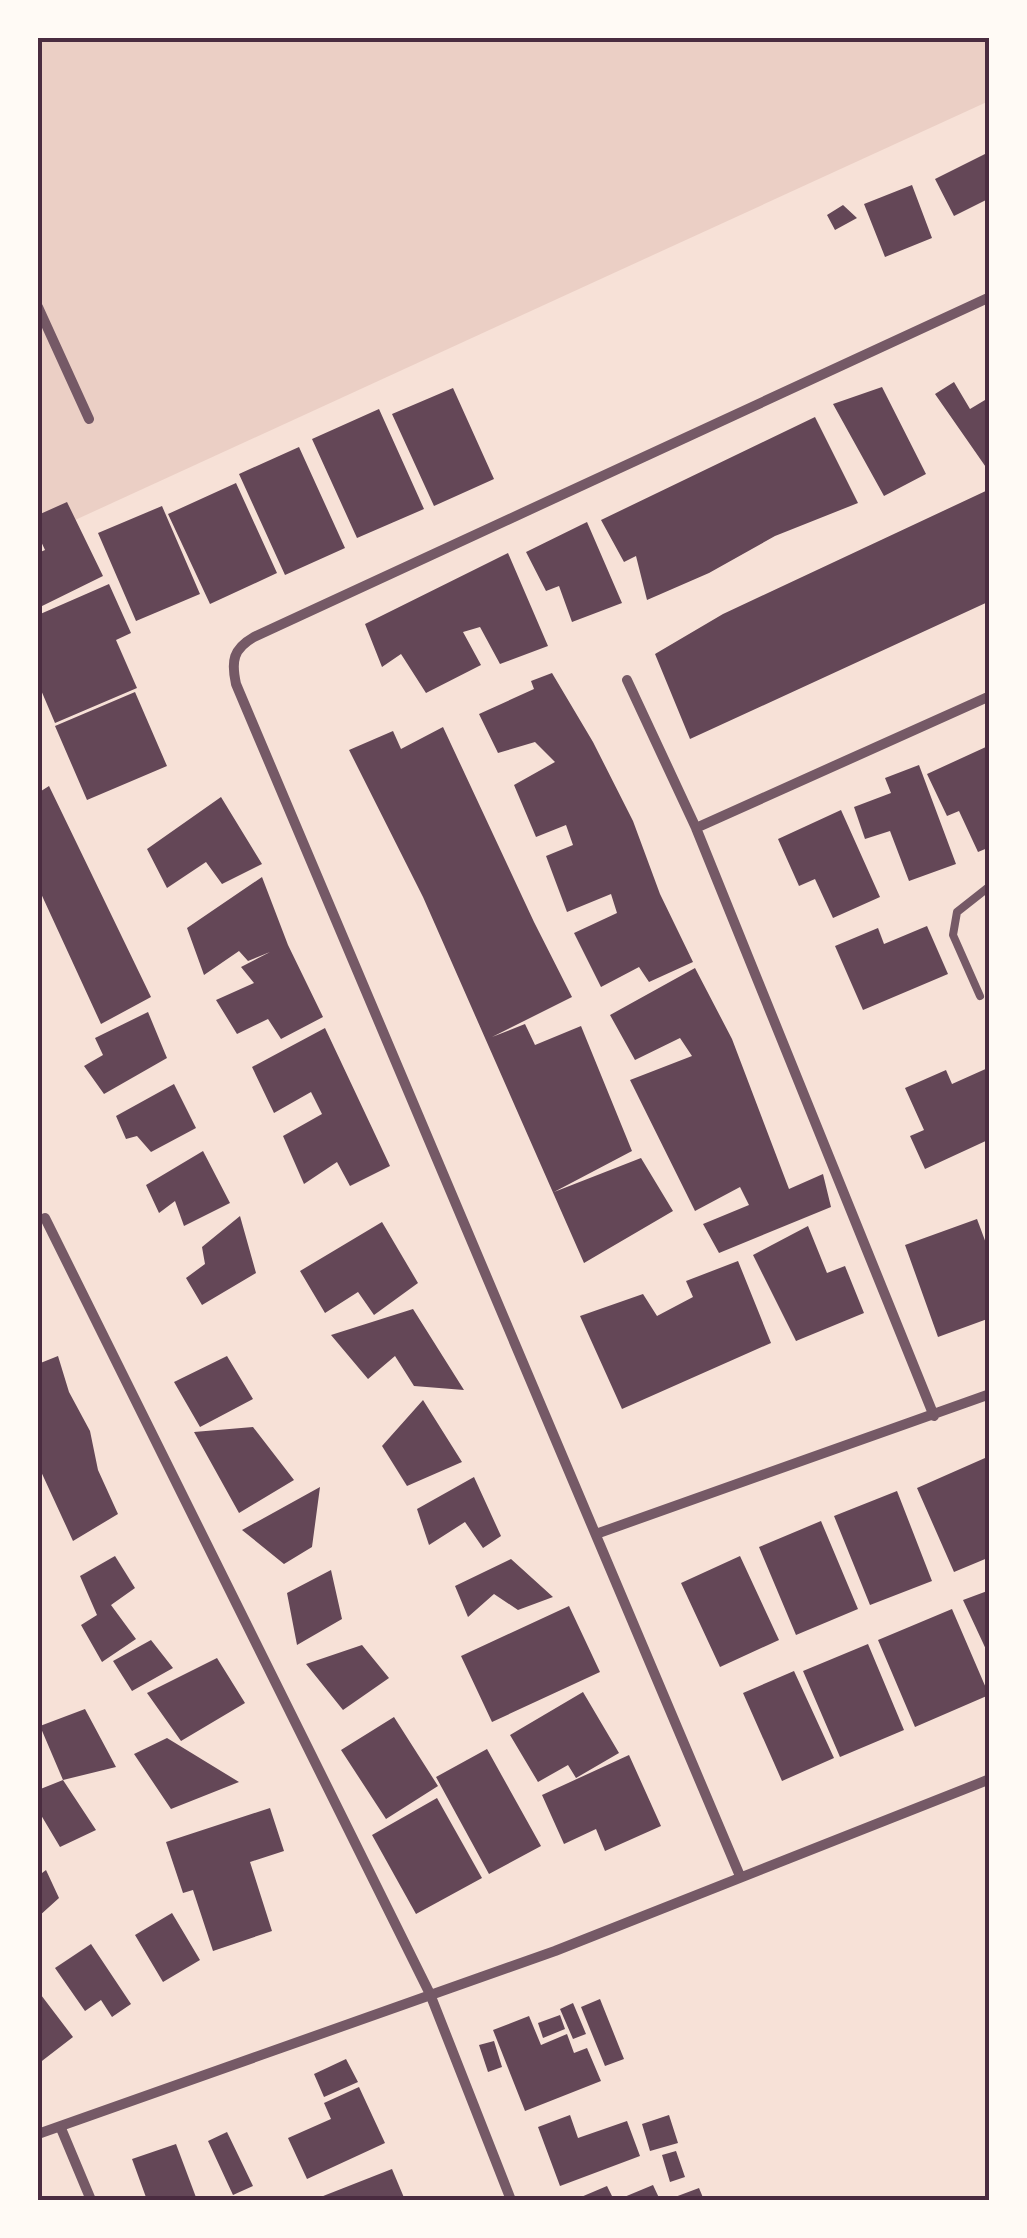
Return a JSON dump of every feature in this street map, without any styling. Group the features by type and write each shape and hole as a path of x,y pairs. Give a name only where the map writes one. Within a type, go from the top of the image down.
{"street":[{"path":"740,1876 236,684 233,660 243,644 254,637 990,297"},
{"path":"38,307 88,419"},
{"path":"627,680 696,828 934,1416"},
{"path":"696,828 990,696"},
{"path":"46,1218 430,1994 511,2200"},
{"path":"596,1534 990,1394"},
{"path":"38,2134 556,1951 990,1779"},
{"path":"60,2126 90,2200"}],"lane":[{"path":"980,996 952,935 957,912 990,886"}],"shaded area":[{"path":"38,38 989,38 989,101 38,537"}],"building":[{"path":"985,154 990,163 990,198 954,216 935,179"},
{"path":"912,185 932,238 885,257 864,204"},
{"path":"843,205 857,218 835,230 827,215"},
{"path":"954,382 970,409 990,397 990,473 935,394"},
{"path":"882,387 926,474 884,496 833,404"},
{"path":"453,388 494,479 434,506 392,414"},
{"path":"379,409 424,509 357,538 312,439"},
{"path":"815,417 858,503 775,536 709,573 647,600 636,556 624,562 601,520"},
{"path":"299,447 345,548 285,575 239,474"},
{"path":"236,483 277,573 210,604 168,514"},
{"path":"990,489 990,601 690,739 655,654 723,614"},
{"path":"67,502 103,576 38,608 38,553 45,550 38,535 38,515"},
{"path":"162,506 200,594 136,621 98,533"},
{"path":"587,522 622,603 572,622 559,586 546,591 526,552"},
{"path":"508,553 548,646 500,664 480,627 463,632 481,665 426,693 401,654 382,667 365,624"},
{"path":"109,584 131,633 116,640 137,688 55,723 38,683 38,615"},
{"path":"552,673 633,821 660,894 693,962 649,982 639,967 601,987 574,933 617,913 611,894 567,912 546,856 573,845 566,825 536,837 514,785 555,762 535,742 498,753 479,714 534,689 531,681"},
{"path":"135,692 167,766 87,800 55,726"},
{"path":"443,727 572,997 492,1037 525,1024 535,1045 581,1026 632,1151 554,1192 641,1158 673,1211 584,1263 423,897 349,750 393,731 401,749"},
{"path":"988,746 990,847 978,852 959,811 947,816 927,774"},
{"path":"919,765 956,864 909,881 890,831 865,839 854,807 891,793 885,778"},
{"path":"49,786 151,997 101,1024 38,887 38,793"},
{"path":"221,797 262,864 222,884 206,862 167,888 147,849"},
{"path":"841,810 880,897 833,918 815,879 799,886 778,839"},
{"path":"262,877 288,945 323,1017 281,1039 268,1019 237,1034 216,1000 254,983 241,967 270,952 248,961 239,951 204,975 187,928"},
{"path":"927,926 948,974 863,1010 835,946 878,928 884,944"},
{"path":"695,968 732,1039 789,1189 823,1174 831,1207 719,1253 703,1224 749,1205 740,1187 695,1211 630,1080 692,1056 680,1038 635,1060 610,1015"},
{"path":"148,1012 167,1058 104,1094 84,1066 103,1055 95,1038"},
{"path":"325,1028 390,1166 350,1186 337,1162 304,1184 283,1136 322,1114 311,1092 274,1113 252,1067"},
{"path":"990,1067 990,1139 925,1169 910,1136 924,1130 905,1088 946,1070 952,1084"},
{"path":"174,1084 196,1128 151,1152 137,1136 126,1139 116,1116"},
{"path":"203,1151 230,1203 184,1226 175,1201 159,1213 146,1185"},
{"path":"240,1216 256,1273 202,1305 186,1278 205,1264 202,1247"},
{"path":"977,1219 990,1254 990,1318 938,1337 905,1245"},
{"path":"382,1222 418,1283 374,1315 358,1292 325,1313 300,1271"},
{"path":"808,1226 827,1273 845,1266 864,1313 796,1341 753,1255"},
{"path":"738,1261 771,1343 622,1409 580,1316 643,1294 657,1316 693,1297 686,1281"},
{"path":"413,1309 464,1390 414,1386 395,1356 368,1379 331,1335"},
{"path":"58,1356 69,1392 90,1431 98,1470 118,1514 73,1541 38,1465 38,1364"},
{"path":"227,1356 253,1399 200,1427 174,1382"},
{"path":"423,1400 462,1462 407,1486 382,1446"},
{"path":"253,1427 294,1480 239,1513 194,1432"},
{"path":"985,1458 990,1468 990,1557 954,1572 917,1488"},
{"path":"474,1477 501,1536 483,1548 465,1522 429,1545 417,1509"},
{"path":"320,1487 312,1547 284,1564 242,1530"},
{"path":"897,1491 932,1581 870,1605 834,1516"},
{"path":"821,1521 858,1609 796,1635 759,1547"},
{"path":"115,1556 135,1588 111,1605 136,1639 102,1662 81,1625 97,1615 80,1576"},
{"path":"740,1556 779,1640 720,1667 681,1583"},
{"path":"511,1559 553,1597 518,1610 494,1594 468,1617 455,1586"},
{"path":"331,1570 342,1619 297,1645 287,1593"},
{"path":"990,1590 990,1658 963,1600"},
{"path":"569,1606 600,1672 492,1722 461,1656"},
{"path":"952,1609 989,1695 915,1727 878,1640"},
{"path":"151,1640 173,1668 132,1691 113,1661"},
{"path":"868,1644 904,1730 840,1757 803,1671"},
{"path":"362,1645 389,1678 343,1710 306,1664"},
{"path":"217,1658 245,1703 181,1741 147,1693"},
{"path":"794,1671 834,1758 782,1781 743,1693"},
{"path":"583,1692 619,1753 576,1778 568,1765 538,1782 510,1735"},
{"path":"85,1709 116,1767 63,1780 40,1726"},
{"path":"394,1717 438,1786 386,1819 341,1750"},
{"path":"167,1738 239,1782 171,1809 134,1754"},
{"path":"487,1749 541,1846 489,1874 436,1777"},
{"path":"629,1755 661,1826 605,1851 596,1829 564,1844 542,1795"},
{"path":"63,1780 96,1830 60,1847 38,1810 38,1790"},
{"path":"437,1798 482,1878 416,1914 372,1835"},
{"path":"270,1808 284,1851 250,1862 272,1931 213,1951 193,1890 183,1893 166,1842"},
{"path":"46,1870 59,1898 38,1917 38,1876"},
{"path":"172,1913 200,1960 163,1982 135,1935"},
{"path":"91,1944 131,2004 112,2017 101,2000 85,2011 55,1968"},
{"path":"38,1991 73,2037 38,2064"},
{"path":"600,1999 624,2059 605,2066 581,2007"},
{"path":"573,2003 586,2034 573,2039 560,2009"},
{"path":"560,2015 565,2029 543,2038 538,2023"},
{"path":"529,2016 541,2045 567,2034 574,2053 587,2048 601,2081 525,2111 493,2030"},
{"path":"494,2041 502,2067 488,2072 479,2045"},
{"path":"346,2059 358,2082 324,2097 314,2074"},
{"path":"359,2087 385,2143 307,2179 288,2138 331,2119 324,2103"},
{"path":"570,2115 578,2138 627,2121 640,2156 560,2186 538,2127"},
{"path":"669,2115 678,2143 650,2151 642,2124"},
{"path":"227,2132 253,2186 233,2195 208,2141"},
{"path":"176,2144 197,2200 147,2200 132,2159"},
{"path":"676,2151 685,2177 670,2182 662,2155"},
{"path":"392,2169 405,2200 313,2200"},
{"path":"653,2185 660,2200 617,2200"},
{"path":"607,2186 614,2200 574,2200"},
{"path":"699,2188 704,2200 667,2200"}]}
